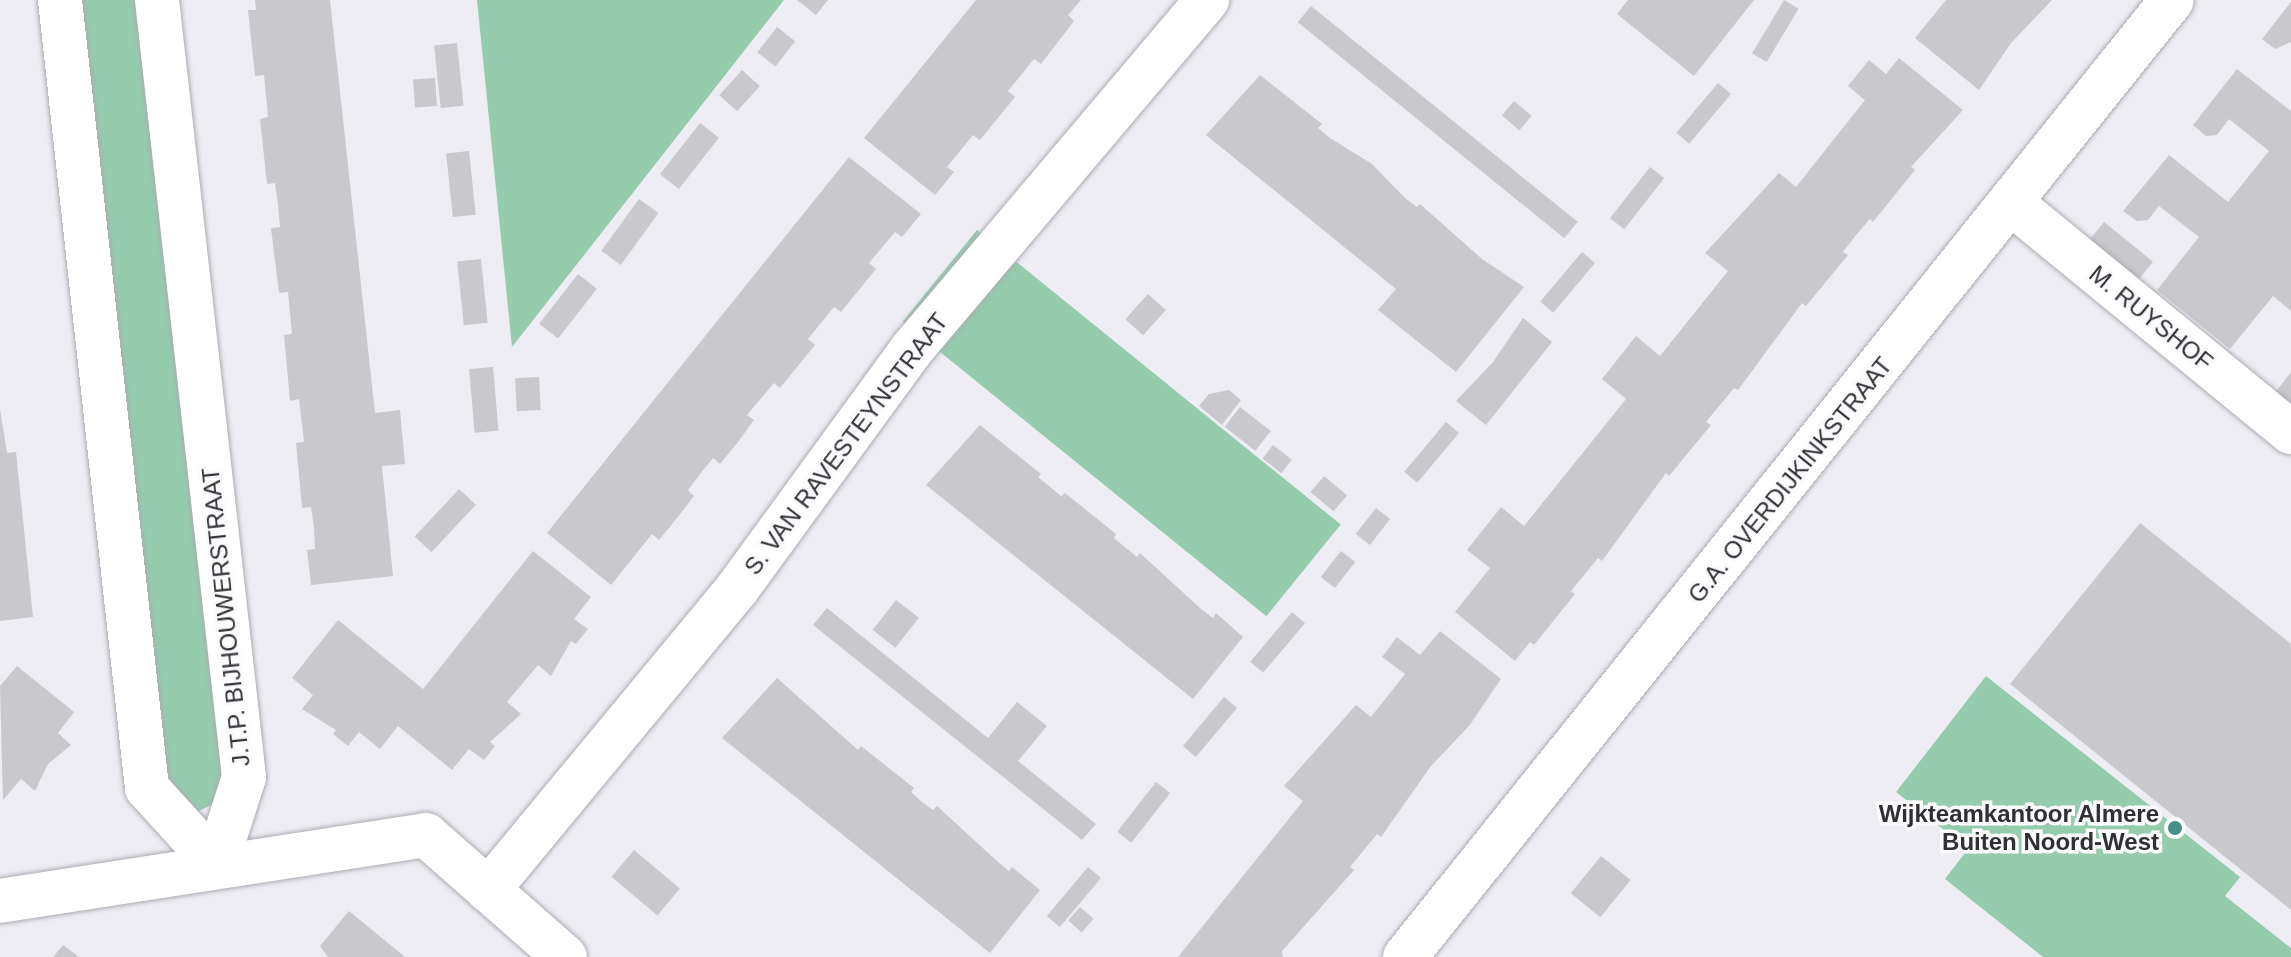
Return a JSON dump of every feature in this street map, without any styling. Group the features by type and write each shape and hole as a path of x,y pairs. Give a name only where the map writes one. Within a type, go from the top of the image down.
{"street":[{"path":"60,0 147,788 216,864"},
{"name":"J.T.P. BIJHOUWERSTRAAT","path":"157,0 244,777 216,864"},
{"name":"S. VAN RAVESTEYNSTRAAT","path":"488,890 737,589 913,348 1207,0"},
{"name":"G.A. OVERDIJKINKSTRAAT","path":"1405,957 2172,0"},
{"name":"M. RUYSHOF","path":"2011,203 2291,432"},
{"path":"0,901 216,864 426,835 565,957"}],"green space":[{"path":"71,0 143,0 226,773 217,802 193,814 168,804"},
{"path":"477,0 784,0 512,347"},
{"path":"977,230 1341,525 1266,616 903,322"},
{"path":"1986,676 2240,877 2225,896 2291,948 2291,957 2043,957 1945,879 1968,849 1896,792"}],"building":[{"path":"255,0 330,0 375,413 400,410 405,464 382,466 393,576 311,585 307,550 315,549 314,528 311,507 302,508 296,443 304,442 299,399 290,401 284,335 292,334 288,292 279,293 271,228 280,227 278,205 275,183 267,184 260,119 268,117 264,75 255,76 248,10 256,10"},
{"path":"797,0 828,0 816,15"},
{"path":"976,0 1081,0 1068,15 1074,21 1041,64 1034,59 1008,91 1015,97 980,140 973,135 947,167 954,172 935,195 864,138"},
{"path":"1628,0 1754,0 1694,76 1617,14"},
{"path":"1784,0 1799,9 1767,62 1752,53"},
{"path":"1946,0 2052,0 2011,43 1979,90 1915,38"},
{"path":"2291,2 2291,42 2275,49 2262,39"},
{"path":"1311,6 1578,222 1564,238 1298,22"},
{"path":"777,27 795,41 775,66 757,52"},
{"path":"457,43 464,106 441,108 434,45"},
{"path":"1899,58 1963,110 1911,167 1915,170 1873,222 1870,219 1856,235 1843,252 1848,255 1806,306 1802,303 1738,390 1734,388 1706,422 1711,425 1669,476 1666,473 1602,561 1598,558 1571,591 1575,594 1534,645 1530,642 1515,661 1455,612 1490,568 1467,550 1501,507 1524,526 1626,399 1602,379 1636,336 1660,356 1728,271 1705,253 1779,173 1796,187 1865,100 1848,86 1869,60 1886,74"},
{"path":"2237,69 2291,111 2291,311 2273,296 2230,349 2157,290 2199,237 2159,206 2148,220 2137,221 2123,211 2169,155 2228,202 2269,151 2229,119 2217,135 2206,136 2193,125"},
{"path":"742,70 760,86 737,111 719,95"},
{"path":"1260,75 1322,124 1318,128 1330,138 1372,164 1406,199 1417,207 1420,204 1482,259 1524,287 1456,372 1378,310 1396,289 1206,135"},
{"path":"435,78 437,106 415,107 413,80"},
{"path":"1718,83 1731,94 1689,144 1676,133"},
{"path":"1514,101 1532,116 1519,130 1502,116"},
{"path":"700,123 719,138 679,189 660,174"},
{"path":"469,151 476,215 453,217 446,153"},
{"path":"849,157 921,214 902,237 895,232 869,263 876,269 841,312 834,307 808,339 815,345 780,388 774,383 747,415 754,420 738,442 720,464 713,458 688,490 694,496 677,518 659,540 652,534 611,585 547,533"},
{"path":"1650,167 1664,178 1624,229 1610,218"},
{"path":"639,199 658,213 621,265 601,251"},
{"path":"2104,222 2153,262 2135,283 2086,244"},
{"path":"1582,252 1595,263 1553,313 1540,302"},
{"path":"481,259 488,323 464,325 457,262"},
{"path":"578,274 597,289 558,338 539,324"},
{"path":"1148,294 1166,310 1143,335 1125,319"},
{"path":"1523,318 1552,342 1486,425 1456,401 1493,362"},
{"path":"493,367 499,431 475,433 469,369"},
{"path":"2291,372 2291,408 2274,394"},
{"path":"539,377 541,410 517,411 515,378"},
{"path":"1229,390 1241,400 1222,425 1199,406 1209,394"},
{"path":"1240,407 1271,431 1255,451 1225,427"},
{"path":"0,409 7,453 16,452 33,617 0,621"},
{"path":"1446,422 1459,433 1417,483 1404,472"},
{"path":"980,425 1041,474 1038,477 1061,496 1065,493 1116,534 1114,538 1137,557 1140,553 1201,609 1213,618 1216,613 1243,637 1193,699 926,485"},
{"path":"1273,445 1292,460 1281,473 1263,458"},
{"path":"1324,476 1347,495 1333,511 1311,492"},
{"path":"459,489 476,505 431,552 415,537"},
{"path":"1376,508 1390,519 1370,545 1356,534"},
{"path":"2140,523 2291,644 2291,910 2010,684"},
{"path":"533,551 591,597 574,619 588,629 576,644 571,641 551,676 538,665 507,702 521,714 490,742 495,746 484,760 469,749 452,770 398,726 380,749 359,732 348,746 333,734 336,730 302,709 313,695 292,678 338,620 423,689"},
{"path":"1341,551 1355,562 1335,588 1321,577"},
{"path":"896,600 919,618 895,648 873,630"},
{"path":"827,608 988,738 1017,702 1047,726 1018,761 1096,824 1082,840 813,625"},
{"path":"1292,612 1305,623 1263,673 1250,662"},
{"path":"1440,631 1501,679 1469,726 1431,766 1381,837 1377,834 1350,867 1354,870 1282,951 1283,957 1178,957 1303,801 1284,786 1356,705 1371,717 1405,674 1382,657 1397,637 1420,655"},
{"path":"17,666 74,712 58,733 71,745 48,764 35,791 21,779 3,800 0,686"},
{"path":"777,678 858,750 861,746 914,788 911,792 922,802 933,810 937,806 1009,871 1012,867 1040,890 990,953 722,738"},
{"path":"1224,697 1237,708 1196,757 1183,746"},
{"path":"1156,782 1170,793 1131,843 1117,832"},
{"path":"634,850 680,889 657,915 612,877"},
{"path":"1601,856 1631,880 1600,917 1571,893"},
{"path":"1088,867 1101,878 1060,927 1047,916"},
{"path":"1080,907 1094,919 1082,932 1068,921"},
{"path":"349,911 405,957 328,957 320,946"},
{"path":"63,945 79,957 53,957"}],"place":[{"name":"Wijkteamkantoor Almere Buiten Noord-West","path":"2175,828"}]}
